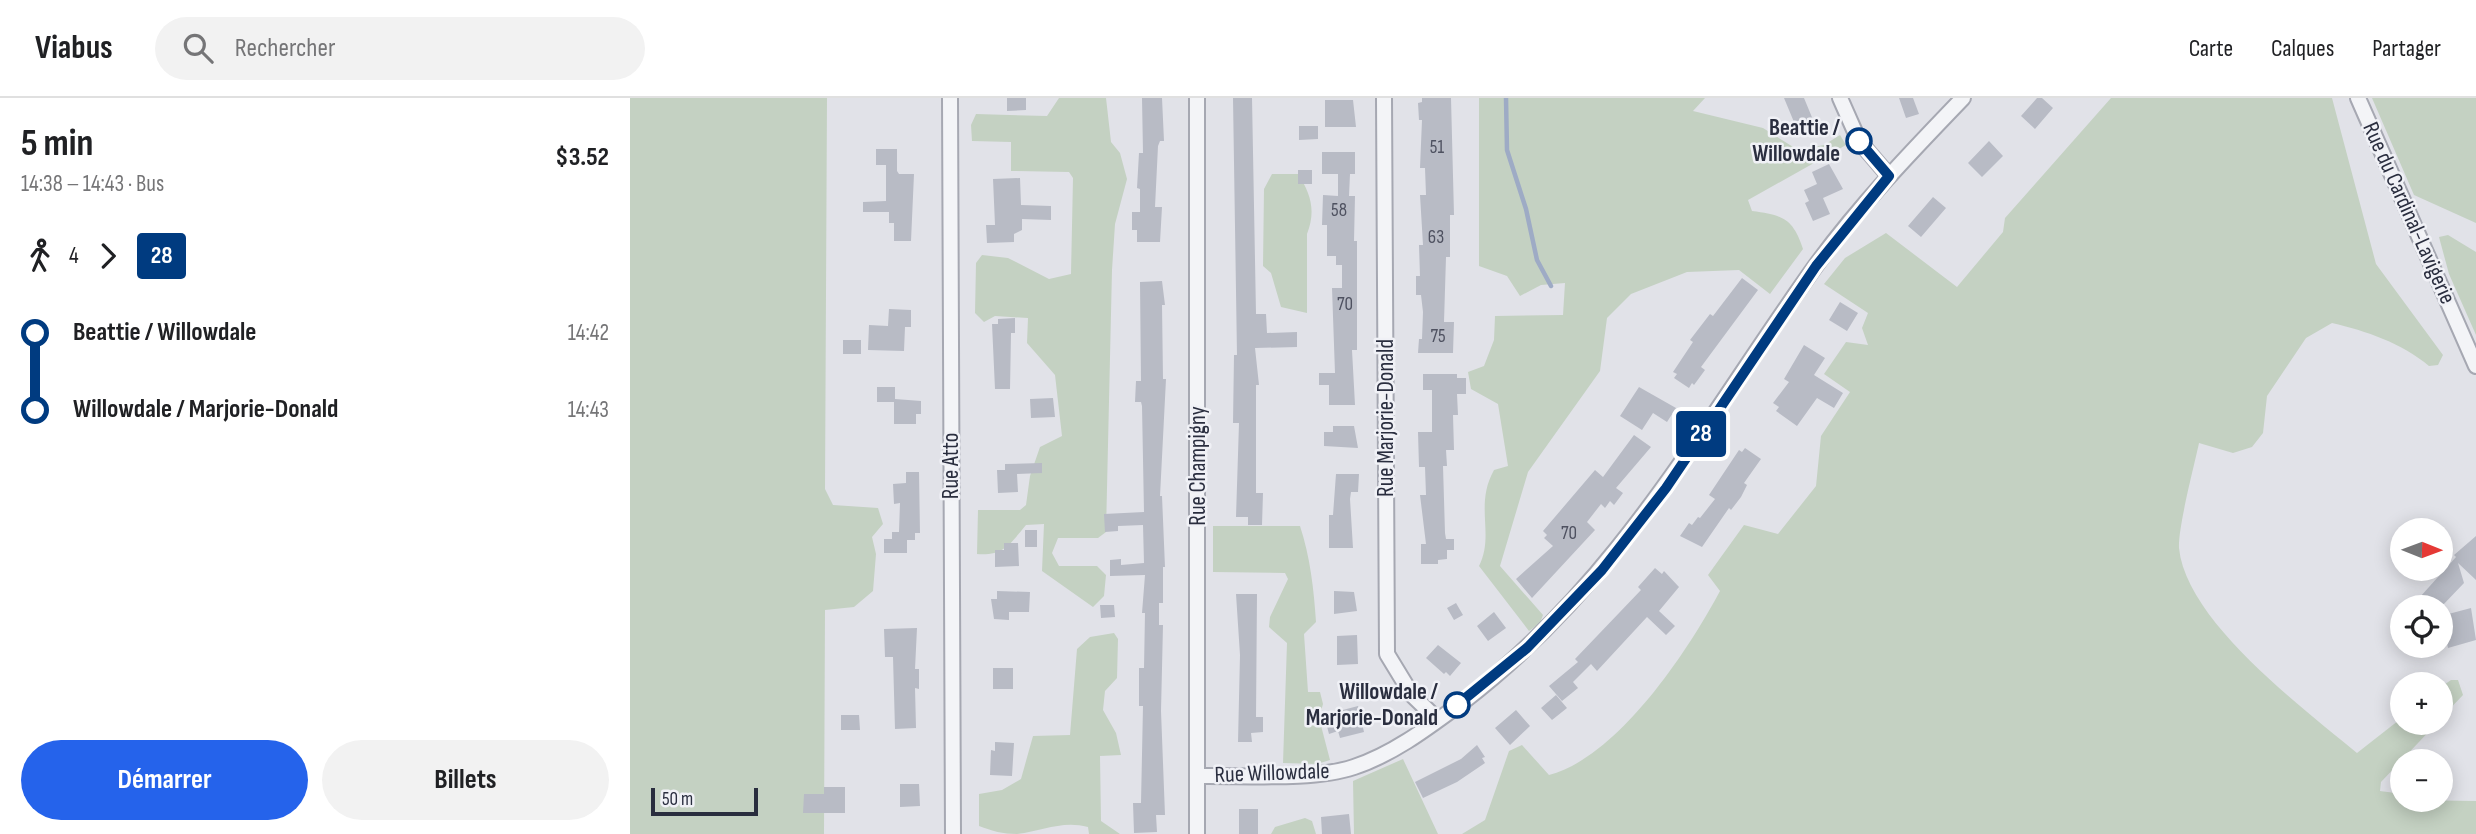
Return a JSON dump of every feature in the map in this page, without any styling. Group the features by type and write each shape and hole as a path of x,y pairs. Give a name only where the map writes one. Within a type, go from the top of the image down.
{"street":[{"name":"Rue Atto","path":"950,98 953,834"},
{"name":"Rue Champigny","path":"1196,98 1198,834"},
{"name":"Rue Marjorie-Donald","path":"1384,98 1387,654 1412,695 1438,720"},
{"path":"1840,98 1859,141 1889,176"},
{"name":"Rue Willowdale","path":"1198,776 1328,774 1353,768 1385,754 1438,720 1527,648 1602,570 1666,488 1816,266 1889,176 1963,98"},
{"name":"Rue du Cardinal-Lavigerie","path":"2358,98 2476,366"}],"green space":[{"path":"630,98 827,98 825,489 833,505 878,508 883,524 872,537 876,554 873,591 854,607 825,610 824,834 630,834"},
{"path":"1059,98 1106,98 1111,142 1120,153 1127,179 1115,224 1112,270 1106,532 1098,538 1058,538 1052,553 1059,566 1097,566 1106,575 1104,596 1093,607 1042,571 1044,524 1026,525 1011,543 1000,551 977,554 978,510 1020,510 1026,505 1030,476 1040,447 1062,436 1055,375 1027,343 1028,318 995,316 984,322 975,313 976,263 982,255 1008,258 1049,279 1071,274 1073,178 1069,172 1011,171 1011,142 972,141 971,125 976,114 1047,116"},
{"path":"1479,98 1705,98 1693,111 1763,128 1798,150 1824,145 1840,135 1846,145 1748,200 1752,211 1771,214 1790,224 1803,249 1770,294 1739,270 1687,272 1631,294 1607,318 1600,371 1528,472 1500,566 1543,615 1540,623 1529,631 1479,566 1485,543 1485,496 1488,483 1494,470 1508,466 1498,404 1471,389 1468,372 1484,366 1494,340 1495,316 1563,315 1565,283 1541,285 1520,296 1507,276 1479,266"},
{"path":"2111,98 2332,98 2376,264 2443,355 2438,365 2429,366 2383,339 2332,323 2306,338 2267,396 2263,433 2252,447 2233,453 2199,443 2179,548 2186,576 2202,604 2224,633 2279,688 2357,753 2390,727 2390,735 2426,735 2412,749 2390,749 2390,773 2381,782 2380,791 2390,792 2390,812 2453,812 2453,801 2476,801 2476,834 1462,834 1485,820 1509,751 1522,745 1549,775 1575,764 1625,725 1670,671 1706,615 1720,591 1708,575 1744,525 1778,534 1816,486 1821,436 1850,392 1824,374 1846,342 1868,345 1862,328 1868,313 1824,284 1845,258 1886,233 1957,287 2003,232 2005,218"},
{"path":"2372,98 2476,98 2476,223 2414,195"},
{"path":"1272,174 1298,174 1311,203 1307,234 1307,313 1281,307 1271,273 1263,266 1264,189"},
{"path":"2448,235 2476,252 2476,335 2449,274 2439,237"},
{"path":"1213,526 1300,526 1311,573 1316,622 1304,634 1308,692 1320,692 1323,704 1319,718 1330,760 1317,764 1283,763 1287,643 1269,627 1270,617 1288,579 1285,573 1213,572"},
{"path":"1114,633 1118,639 1117,678 1105,691 1103,710 1116,733 1121,755 1100,756 1101,821 1120,834 1089,834 1088,827 1079,825 1061,825 1017,834 979,826 979,794 1002,790 1021,779 1033,736 1070,735 1077,649 1090,637"},
{"path":"2453,680 2458,680 2463,695 2453,705"},
{"path":"1403,759 1438,834 1354,834 1353,781"},
{"path":"1305,818 1312,821 1316,834 1271,834 1275,827"}],"building":[{"path":"1007,98 1026,98 1026,110 1007,111"},
{"path":"1142,98 1162,98 1164,141 1160,141 1158,146 1155,207 1162,207 1160,242 1137,242 1137,230 1132,230 1132,212 1140,212 1140,189 1137,188 1139,153 1143,153"},
{"path":"1233,98 1252,98 1256,314 1266,314 1267,333 1297,332 1297,347 1255,348 1259,385 1256,385 1256,493 1263,493 1262,525 1248,525 1248,517 1236,517 1239,423 1233,423 1234,355 1237,355"},
{"path":"1422,98 1451,98 1454,215 1450,215 1450,257 1446,257 1444,322 1454,322 1453,353 1418,353 1419,339 1422,339 1423,312 1421,295 1416,295 1416,276 1420,276 1419,245 1423,245 1420,195 1426,195 1425,168 1420,168 1422,120 1419,120 1418,103 1422,102"},
{"path":"1784,98 1804,98 1816,127 1799,134"},
{"path":"1899,98 1913,98 1919,114 1906,118"},
{"path":"2037,98 2042,98 2053,108 2035,129 2021,116"},
{"path":"1325,100 1353,100 1356,127 1325,127"},
{"path":"1299,126 1318,126 1318,139 1299,140"},
{"path":"1989,141 2003,156 1982,177 1968,163"},
{"path":"876,149 897,149 899,174 914,174 911,241 894,241 894,223 889,223 889,212 863,212 863,202 886,201 886,165 876,165"},
{"path":"1322,152 1355,152 1355,174 1350,174 1349,196 1355,196 1354,241 1357,241 1357,350 1352,350 1355,405 1329,405 1329,385 1319,385 1319,373 1335,373 1332,288 1342,288 1342,265 1336,265 1336,256 1327,256 1327,225 1322,225 1323,195 1338,196 1338,174 1322,174"},
{"path":"1829,164 1843,189 1823,198 1830,214 1813,221 1805,203 1809,201 1804,190 1817,184 1812,172"},
{"path":"1298,170 1312,170 1312,184 1298,184"},
{"path":"1020,178 1021,205 1051,206 1051,220 1022,219 1022,230 1014,234 1014,242 987,243 986,225 995,225 993,179"},
{"path":"1933,197 1946,208 1921,237 1908,226"},
{"path":"1742,278 1758,290 1701,367 1705,370 1689,388 1674,378 1677,374 1673,372 1693,342 1690,340 1710,314 1713,316"},
{"path":"1162,281 1165,305 1162,305 1163,379 1166,379 1160,496 1165,567 1163,603 1159,603 1159,625 1163,625 1161,711 1165,815 1156,815 1157,832 1134,833 1133,803 1141,803 1143,706 1139,706 1139,668 1144,668 1145,613 1142,613 1145,575 1110,576 1110,560 1121,559 1121,565 1144,563 1143,525 1118,526 1118,531 1105,532 1104,514 1144,512 1142,406 1141,402 1135,402 1136,381 1141,381 1140,282"},
{"path":"1840,302 1858,313 1847,331 1829,320"},
{"path":"889,309 911,310 911,327 905,327 904,351 868,350 869,325 888,326"},
{"path":"1015,318 1015,333 1011,333 1010,389 995,389 992,324 998,324 998,319"},
{"path":"843,340 861,340 861,354 843,354"},
{"path":"1804,345 1825,358 1814,375 1843,393 1834,408 1817,398 1797,426 1776,411 1779,407 1773,403 1789,382 1784,379"},
{"path":"1423,374 1457,374 1457,378 1466,378 1466,394 1457,394 1458,415 1453,415 1454,450 1446,450 1447,466 1443,466 1445,533 1446,539 1454,539 1454,550 1447,550 1447,559 1438,560 1438,564 1421,564 1421,544 1426,544 1420,495 1426,495 1425,467 1419,467 1418,432 1432,432 1432,390 1423,390"},
{"path":"877,387 895,387 895,399 921,401 921,414 916,414 916,424 894,424 894,402 877,402"},
{"path":"1639,387 1676,408 1667,422 1653,413 1642,430 1620,416"},
{"path":"1053,398 1055,417 1031,418 1030,399"},
{"path":"1333,426 1354,426 1358,448 1324,446 1324,432 1333,432"},
{"path":"1634,435 1651,447 1616,488 1623,493 1614,505 1610,501 1605,508 1601,504 1587,522 1595,530 1532,598 1516,579 1553,546 1544,538 1547,535 1543,531 1595,470 1603,477"},
{"path":"1745,448 1761,459 1744,483 1747,485 1741,497 1731,510 1729,508 1702,547 1680,536 1689,523 1692,525 1700,518 1715,499 1709,495 1739,450 1742,452"},
{"path":"1042,463 1042,473 1017,474 1018,492 998,493 997,470 1005,470 1005,464"},
{"path":"906,472 919,472 920,533 915,533 915,540 907,540 907,553 884,553 884,539 892,539 892,532 899,532 900,503 894,504 893,484 906,483"},
{"path":"1336,474 1359,474 1358,492 1351,492 1350,499 1353,548 1329,548 1329,515 1333,515"},
{"path":"1025,530 1037,530 1037,547 1025,547"},
{"path":"2476,536 2476,580 2458,563 2464,583 2452,595 2422,595 2434,581 2454,581 2454,555"},
{"path":"1004,543 1018,543 1019,566 995,567 995,550 1004,550"},
{"path":"1655,568 1662,574 1664,571 1679,587 1659,611 1675,626 1666,635 1647,617 1597,671 1591,664 1573,682 1578,688 1562,701 1549,686 1578,662 1575,659 1641,590 1638,587"},
{"path":"997,591 1030,592 1029,612 1009,612 1009,620 994,619 991,599 997,599"},
{"path":"1334,591 1354,592 1357,611 1334,614"},
{"path":"1236,594 1257,594 1256,717 1263,717 1263,732 1251,733 1252,742 1238,742 1240,655"},
{"path":"1456,603 1463,615 1454,620 1447,608"},
{"path":"1100,605 1114,605 1115,617 1101,618"},
{"path":"2471,608 2476,640 2453,647 2453,613"},
{"path":"1494,612 1506,628 1488,641 1477,626"},
{"path":"917,628 915,669 919,669 919,689 915,688 916,728 895,729 893,657 885,657 884,629"},
{"path":"1357,635 1358,664 1337,665 1337,636"},
{"path":"1438,645 1461,663 1450,676 1426,658"},
{"path":"993,668 1013,668 1013,689 993,689"},
{"path":"1556,695 1567,708 1552,720 1541,708"},
{"path":"1358,706 1364,732 1340,738 1338,731 1329,734 1324,715"},
{"path":"1516,710 1530,726 1510,745 1495,728"},
{"path":"841,715 859,715 860,730 841,730"},
{"path":"995,742 1014,743 1012,776 990,775 991,750 995,751"},
{"path":"1477,745 1485,757 1482,758 1485,763 1457,782 1423,798 1415,782 1461,759"},
{"path":"900,784 919,784 920,806 900,807"},
{"path":"824,787 845,787 845,813 803,813 804,794 824,794"},
{"path":"1239,809 1258,809 1258,834 1239,834"},
{"path":"1349,814 1351,834 1322,834 1321,817"}],"waterway":[{"path":"1506,98 1507,150 1526,209 1537,260 1551,286"}],"bus line":[{"name":"28","path":"1457,705 1495,677 1527,648 1602,570 1666,488 1816,266 1889,176 1859,141"}],"place":[{"name":"Beattie / Willowdale","path":"1859,141"},
{"name":"Willowdale / Marjorie-Donald","path":"1457,705"}]}
